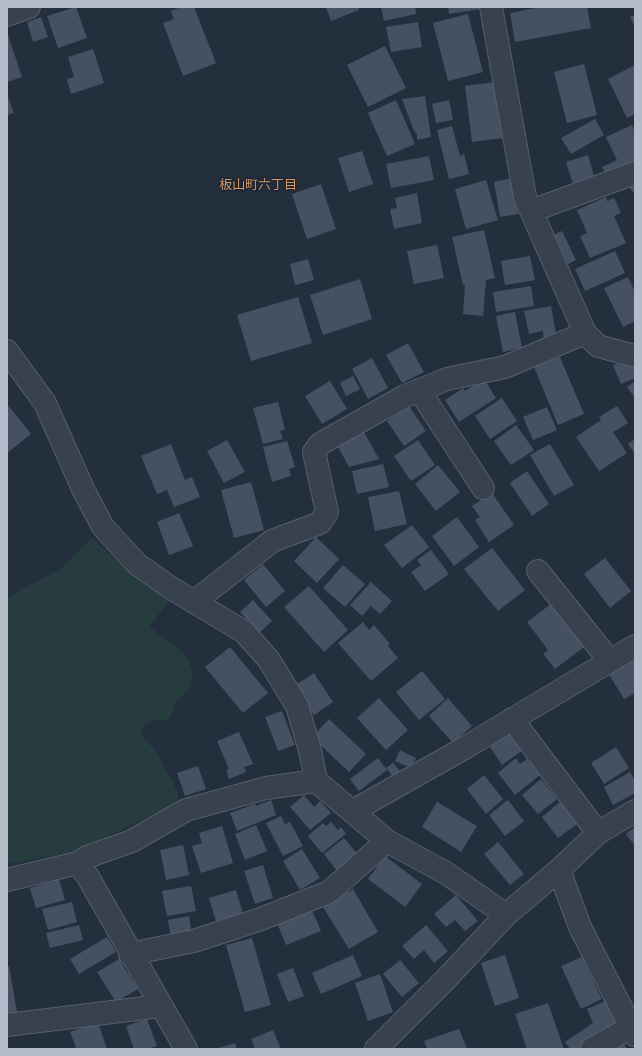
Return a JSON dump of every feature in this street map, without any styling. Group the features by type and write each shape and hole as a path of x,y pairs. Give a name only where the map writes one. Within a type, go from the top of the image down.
{"street":[{"path":"7,15 29,7"},
{"path":"491,7 525,197 585,333 598,346 635,356"},
{"path":"531,211 635,173"},
{"path":"194,602 272,541 320,523 327,512 314,452 320,444 405,396 419,390 447,379 505,367 585,333"},
{"path":"7,351 44,403 83,489 104,526 137,564 171,588 244,632 269,660 297,706 310,750 316,781 387,841 446,873 506,914"},
{"path":"419,390 483,488"},
{"path":"538,571 609,660"},
{"path":"353,812 512,720 609,660 635,646"},
{"path":"512,720 598,833"},
{"path":"7,880 28,877 78,863 87,857 132,841 186,810 266,788 316,781"},
{"path":"376,1049 446,979 506,914 559,870 598,833 635,811"},
{"path":"130,954 194,941 261,919 330,892 387,841"},
{"path":"78,863 88,877 130,954 186,1049"},
{"path":"559,870 580,927 633,1031 592,1049"},
{"path":"7,1025 161,1006"}],"green space":[{"path":"92,538 128,570 170,599 149,627 173,644 187,657 193,674 190,688 176,701 174,710 169,719 158,721 153,720 143,726 141,734 157,753 178,792 178,800 154,814 74,852 7,864 7,598 60,569"}],"building":[{"path":"76,7 87,38 58,48 47,16"},
{"path":"181,7 194,7 216,63 183,76 163,23 174,19 171,11"},
{"path":"326,7 358,7 359,10 331,21"},
{"path":"381,7 415,7 416,14 384,21"},
{"path":"448,7 480,7 481,9 449,14"},
{"path":"541,7 587,7 591,28 515,42 510,13"},
{"path":"468,14 483,72 448,81 433,23"},
{"path":"635,15 635,28 630,17"},
{"path":"41,17 48,37 33,42 27,22"},
{"path":"418,22 422,47 391,52 386,27"},
{"path":"7,32 22,77 7,82"},
{"path":"385,46 406,88 368,107 347,65"},
{"path":"93,49 104,83 71,94 67,79 74,77 68,57"},
{"path":"584,64 597,115 567,123 554,72"},
{"path":"635,65 635,114 627,118 608,79"},
{"path":"495,82 503,138 472,142 465,86"},
{"path":"7,94 14,113 7,115"},
{"path":"425,96 431,137 417,140 417,134 414,131 402,99"},
{"path":"396,100 415,144 387,156 368,113"},
{"path":"449,100 453,120 436,123 432,104"},
{"path":"595,119 604,135 571,154 561,138"},
{"path":"632,125 635,132 635,166 608,178 602,167 617,160 606,137"},
{"path":"452,126 460,156 464,154 469,174 449,179 437,130"},
{"path":"362,151 373,184 349,192 338,158"},
{"path":"588,155 595,180 574,187 566,162"},
{"path":"429,156 434,180 391,188 386,164"},
{"path":"511,178 518,214 500,217 494,182"},
{"path":"486,180 498,220 466,229 455,189"},
{"path":"635,183 635,195 629,187"},
{"path":"321,184 336,229 307,239 292,194"},
{"path":"417,193 422,223 394,229 390,209 397,208 395,198"},
{"path":"606,197 607,201 614,198 621,213 614,216 626,243 590,258 580,236 587,233 577,210"},
{"path":"484,230 495,278 486,280 483,316 463,314 465,285 463,285 452,237"},
{"path":"562,231 576,260 563,267 549,237"},
{"path":"437,245 444,278 414,284 407,251"},
{"path":"615,251 625,273 585,291 575,269"},
{"path":"530,256 535,280 505,285 501,261"},
{"path":"308,259 314,280 295,285 290,264"},
{"path":"628,277 635,292 635,321 623,327 604,288"},
{"path":"360,279 372,319 323,335 310,295"},
{"path":"531,286 534,306 496,312 493,292"},
{"path":"298,297 312,343 251,361 237,315"},
{"path":"551,306 557,339 544,342 543,331 529,334 524,311"},
{"path":"515,312 522,348 503,352 496,316"},
{"path":"408,343 424,372 402,383 386,355"},
{"path":"560,357 584,414 558,425 534,367"},
{"path":"372,358 388,388 368,399 352,369"},
{"path":"626,361 628,367 634,365 635,378 621,384 613,365"},
{"path":"353,376 360,389 346,396 340,383"},
{"path":"484,379 496,398 459,422 445,400 463,388 465,391"},
{"path":"330,381 347,409 322,424 305,396"},
{"path":"635,381 635,398 627,387"},
{"path":"502,398 517,421 490,439 475,416"},
{"path":"278,402 285,430 280,431 283,439 263,444 253,408"},
{"path":"7,404 31,434 7,453"},
{"path":"409,406 426,431 404,446 387,421"},
{"path":"617,406 628,423 613,432 627,453 599,471 576,437 601,420 599,417"},
{"path":"547,407 557,430 533,440 523,417"},
{"path":"516,425 534,450 511,465 494,441"},
{"path":"364,432 379,459 349,467 338,447"},
{"path":"635,439 635,454 628,444"},
{"path":"227,440 245,472 224,483 207,451"},
{"path":"418,440 435,465 411,481 394,456"},
{"path":"287,441 295,467 289,469 291,476 272,482 263,447"},
{"path":"171,444 185,480 192,477 200,497 174,507 167,490 157,494 141,456"},
{"path":"550,444 574,485 554,496 530,455"},
{"path":"383,464 389,487 357,494 352,471"},
{"path":"438,465 460,492 436,511 415,484"},
{"path":"527,471 549,504 532,516 510,483"},
{"path":"251,482 264,530 234,538 221,490"},
{"path":"399,491 407,524 375,531 368,497"},
{"path":"492,493 514,525 489,542 475,520 480,517 472,506"},
{"path":"179,513 193,546 169,555 157,522"},
{"path":"457,517 479,547 454,566 432,536"},
{"path":"412,525 429,547 402,568 384,545"},
{"path":"316,537 339,559 317,583 294,561"},
{"path":"492,548 525,590 498,611 464,569"},
{"path":"431,550 449,574 425,591 411,572 421,565 417,560"},
{"path":"605,558 631,591 610,608 584,574"},
{"path":"263,564 285,591 266,607 244,580"},
{"path":"343,565 365,584 345,607 323,588"},
{"path":"371,582 392,601 380,614 371,606 362,616 350,605"},
{"path":"309,586 348,630 324,652 284,607"},
{"path":"253,600 272,621 259,633 240,612"},
{"path":"551,604 584,647 555,669 543,654 548,650 527,622"},
{"path":"363,622 369,630 374,625 390,644 388,646 398,658 371,681 338,643"},
{"path":"230,647 268,693 243,713 205,667"},
{"path":"635,655 635,693 624,699 607,671"},
{"path":"422,671 445,699 419,720 396,692"},
{"path":"314,673 333,702 314,715 294,686"},
{"path":"379,698 408,730 386,750 357,718"},
{"path":"448,698 472,726 453,743 429,716"},
{"path":"282,711 295,745 278,751 265,717"},
{"path":"329,719 366,754 349,772 312,737"},
{"path":"508,729 523,750 502,765 487,743"},
{"path":"239,732 253,764 244,767 246,772 229,779 226,770 229,769 217,741"},
{"path":"616,747 629,768 604,784 591,763"},
{"path":"400,750 416,758 411,768 395,761"},
{"path":"378,758 387,770 359,791 350,779"},
{"path":"516,758 520,764 527,759 540,775 515,795 498,773"},
{"path":"393,763 402,774 395,779 386,768"},
{"path":"198,766 206,789 185,796 177,773"},
{"path":"630,772 635,781 635,793 613,805 604,787"},
{"path":"484,775 503,799 486,814 467,789"},
{"path":"541,779 557,799 538,814 522,795"},
{"path":"304,795 314,807 320,801 331,813 310,830 290,807"},
{"path":"271,800 276,815 237,831 230,813"},
{"path":"508,800 524,821 505,836 489,815"},
{"path":"437,802 477,826 461,852 422,827"},
{"path":"560,802 577,824 558,838 542,817"},
{"path":"281,816 285,824 290,822 303,846 283,856 266,823"},
{"path":"331,822 338,830 341,827 346,834 322,853 308,836 323,823 326,826"},
{"path":"256,825 267,851 245,860 235,834"},
{"path":"222,826 233,863 201,873 192,846 202,843 199,833"},
{"path":"635,827 635,846 626,834"},
{"path":"344,838 358,855 337,871 324,854"},
{"path":"498,842 524,874 510,885 484,854"},
{"path":"183,845 189,875 166,880 160,850"},
{"path":"302,849 320,878 300,890 283,861"},
{"path":"385,856 422,884 405,907 368,879"},
{"path":"263,865 273,898 255,904 244,871"},
{"path":"59,879 65,900 36,908 30,888"},
{"path":"191,886 196,911 167,916 162,891"},
{"path":"353,889 378,932 349,949 323,907"},
{"path":"236,890 244,917 217,925 209,898"},
{"path":"456,895 478,921 465,931 455,920 446,927 434,914"},
{"path":"72,902 77,922 48,930 42,909"},
{"path":"311,908 321,931 286,945 277,923"},
{"path":"189,916 192,934 171,938 168,920"},
{"path":"79,925 83,940 50,948 46,933"},
{"path":"426,925 448,951 434,963 424,950 414,959 402,946"},
{"path":"107,937 116,952 79,974 70,959"},
{"path":"252,938 271,1005 245,1012 226,945"},
{"path":"353,955 362,976 321,994 312,973"},
{"path":"505,955 519,998 495,1006 481,963"},
{"path":"582,957 602,999 581,1009 561,966"},
{"path":"119,959 138,989 116,1002 97,972"},
{"path":"400,960 419,983 402,997 383,974"},
{"path":"9,966 17,1012 7,1014 7,967"},
{"path":"293,968 304,996 288,1002 277,974"},
{"path":"380,974 393,1012 368,1021 355,983"},
{"path":"606,1001 616,1023 601,1030 605,1036 586,1049 570,1049 565,1042 593,1023 587,1009"},
{"path":"548,1003 564,1049 527,1049 515,1014"},
{"path":"147,1019 157,1046 148,1049 134,1049 126,1026"},
{"path":"98,1022 107,1049 71,1049 76,1047 70,1032"},
{"path":"459,1029 467,1049 427,1049 424,1041"},
{"path":"273,1030 281,1049 255,1049 251,1039"},
{"path":"623,1042 627,1049 610,1049"},
{"path":"235,1043 237,1049 215,1049"}],"district":[{"name":"板山町六丁目","path":"258,185"}]}
